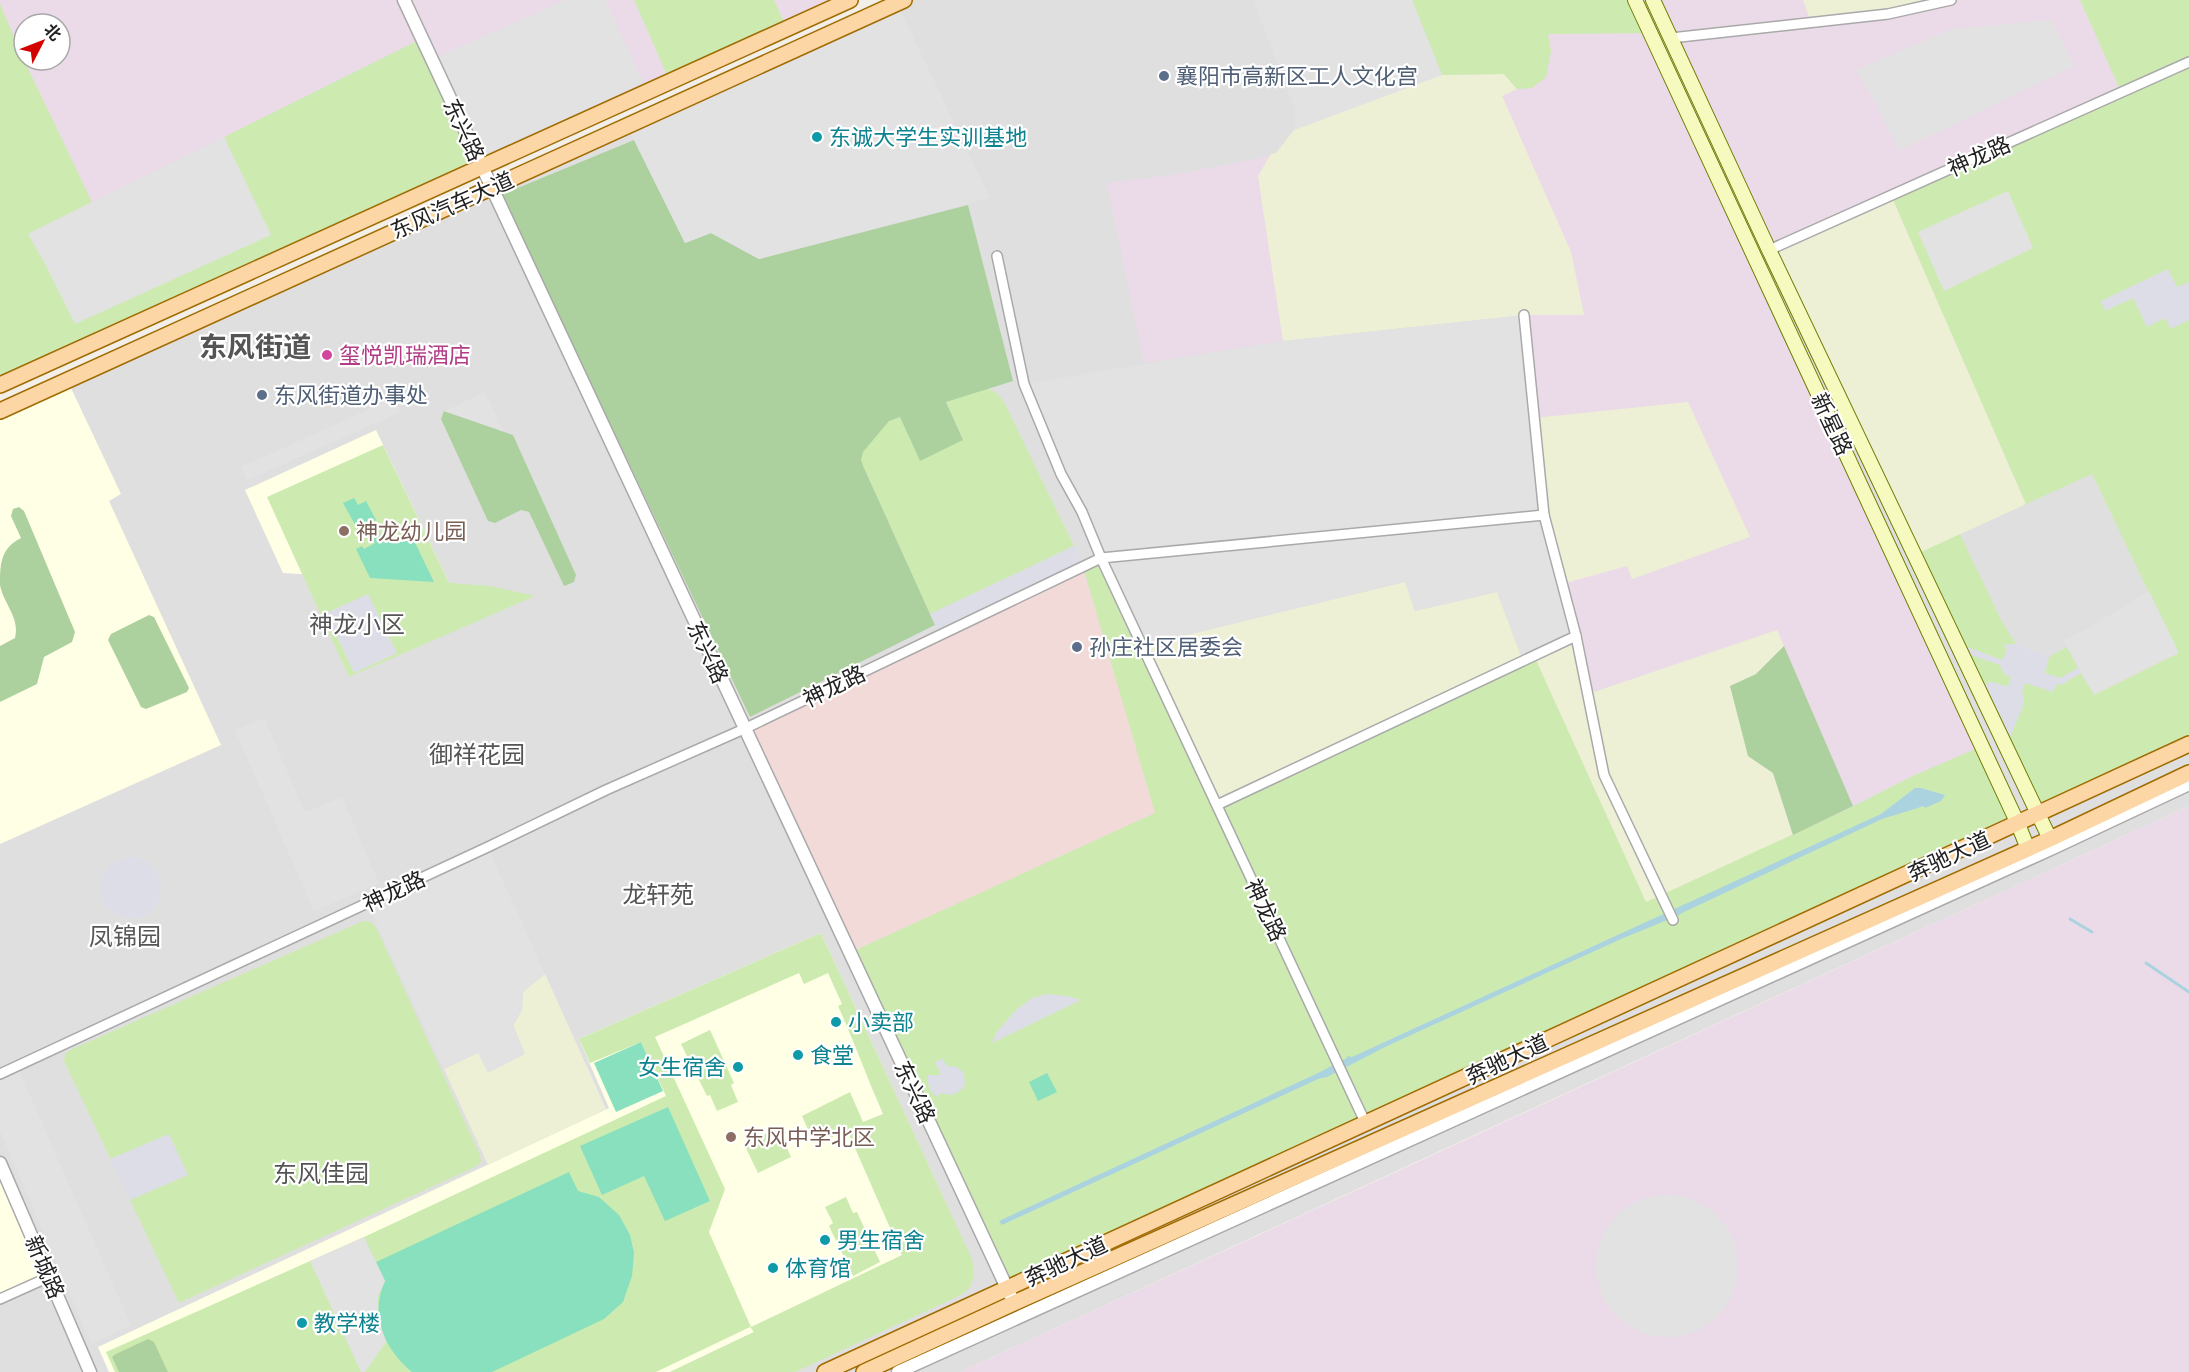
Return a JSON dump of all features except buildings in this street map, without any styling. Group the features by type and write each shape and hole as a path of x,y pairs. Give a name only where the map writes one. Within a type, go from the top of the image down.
{"main road":[{"name":"东风汽车大道","path":"0,385 850,0"},
{"name":"东风汽车大道","path":"0,411 904,0"},
{"name":"新星路","path":"1635,0 2018,824 2021,856"},
{"name":"新星路","path":"1653,0 1769,250 2050,839"},
{"name":"奔驰大道","path":"825,1372 2189,744"},
{"name":"奔驰大道","path":"864,1372 913,1358 1014,1303 2021,856 2050,839 2189,773"}],"street":[{"name":"东兴路","path":"404,0 480,167 1014,1303"},
{"path":"1671,38 1888,14 1951,0"},
{"name":"神龙路","path":"1769,250 2189,62"},
{"path":"997,256 1024,384 1060,474 1082,512 1101,558 1544,515"},
{"path":"1524,315 1544,515 1576,636 1604,775 1673,920"},
{"name":"神龙路","path":"0,1074 606,790 744,729 1101,558 1366,1124"},
{"path":"1217,805 1576,636"},
{"path":"898,1372 913,1358 2021,856 2189,784"},
{"name":"新城路","path":"0,1162 90,1372"},
{"path":"0,1299 49,1277"}],"shaded area":[{"path":"0,0 851,0 0,385"},
{"path":"565,0 605,0 648,92 481,167 431,60"},
{"path":"904,0 2189,0 2189,806 960,1372 0,1372 0,411"},
{"path":"1253,0 1412,0 1442,75 1294,130 1295,110"},
{"path":"1653,0 1803,0 1810,22 1951,0 2081,0 2121,92 1769,250"},
{"path":"1803,0 1951,0 1811,23"},
{"path":"897,3 990,198 759,259 711,233 685,243 625,126"},
{"path":"2051,20 2074,66 1899,151 1856,70 1952,29"},
{"path":"1651,33 1982,746 1913,776 1853,806 1819,730 1587,694 1562,584 1627,565 1632,579 1750,537 1535,418 1524,315 1584,314 1502,95 1517,89 1532,88 1551,51 1547,34"},
{"path":"1504,74 1517,89 1502,96 1571,252 1584,315 1524,315 1283,341 1258,176 1271,154 1276,153 1294,130 1442,75"},
{"path":"224,137 271,235 75,324 28,234"},
{"path":"1271,154 1258,176 1283,341 1144,363 1107,183 1172,175"},
{"path":"2008,191 2033,248 1944,291 1918,232"},
{"path":"1891,195 2026,504 1915,555 1769,250"},
{"path":"2168,269 2177,287 2189,282 2189,320 2171,329 2165,318 2147,327 2133,298 2105,311 2101,301"},
{"path":"1524,315 1544,515 1576,636 1523,661 1497,592 1415,611 1405,582 1142,646 1024,384 1283,341"},
{"path":"71,388 121,494 109,501 221,745 0,844 0,420"},
{"path":"485,392 503,431 444,411"},
{"path":"394,398 401,412 247,480 241,467"},
{"path":"1688,402 1750,537 1632,579 1627,566 1562,584 1544,515 1535,418"},
{"name":"神龙幼儿园","path":"376,430 449,583 283,573 245,490"},
{"path":"1074,546 1083,567 940,635 930,614"},
{"path":"1084,572 1156,813 849,953 744,729"},
{"path":"1405,582 1415,611 1497,592 1523,661 1217,805 1142,646"},
{"path":"2149,591 2179,653 2094,695 2063,640 2087,629"},
{"path":"368,594 397,653 354,673 326,613"},
{"path":"1777,630 1784,646 1756,674 1748,756 1773,773 1793,835 1646,903 1534,656 1576,636 1588,694"},
{"path":"1956,643 2002,660 2007,650 2004,644 2016,644 2049,657 2045,673 2060,678 2078,668 2081,673 2063,684 2056,685 2053,692 2025,683 2022,692 2024,703 2006,747 1977,686 1991,682 2008,687 2011,677 2004,674 2000,665 1960,651"},
{"path":"264,718 305,812 342,797 379,883 314,911 235,730"},
{"path":"2189,806 2189,1372 960,1372 1407,1167"},
{"path":"488,848 545,974 523,992 522,1010 513,1024 525,1054 488,1073 478,1053 444,1069 367,904"},
{"path":"129,857 139,858 156,870 162,886 158,903 152,911 136,919 118,916 110,911 103,904 101,893 104,873 110,865"},
{"name":"东风中学北区","path":"821,933 960,1234 670,1372 109,1372 98,1347 609,1108 579,1039"},
{"path":"545,974 606,1109 488,1165 444,1069 479,1052 488,1072 522,1010 523,992"},
{"path":"1047,994 1081,1000 992,1043 996,1033 1016,1010 1032,998"},
{"path":"943,1059 947,1066 957,1067 963,1072 964,1088 951,1095 941,1093 937,1097 931,1091 928,1075 941,1075 935,1062"},
{"path":"17,1066 131,1325 91,1344 0,1131 0,1074"},
{"path":"169,1134 188,1175 130,1200 110,1159"},
{"path":"0,1163 49,1277 0,1299"},
{"path":"1667,1195 1694,1200 1717,1216 1733,1239 1738,1266 1733,1293 1717,1316 1694,1332 1667,1337 1640,1332 1617,1316 1601,1293 1596,1266 1601,1239 1617,1216 1640,1200"},
{"path":"364,1237 385,1281 378,1296 378,1317 386,1342 365,1372 361,1372 310,1261"}],"green space":[{"path":"634,0 774,0 787,28 670,82"},
{"path":"1412,0 1635,0 1651,33 1548,34 1551,51 1546,77 1532,88 1517,89 1504,74 1442,75"},
{"path":"2080,0 2189,0 2189,744 2038,815 2006,747 2024,703 2022,692 2025,682 2054,684 2081,673 2088,686 2178,653 2092,474 2026,504 1891,195 2121,92"},
{"path":"0,4 12,32 12,72 30,72 92,202 30,233 270,235 224,137 421,39 481,167 0,385"},
{"path":"634,140 685,243 711,233 759,259 968,205 1013,381 946,402 963,440 920,461 900,417 889,421 863,452 861,460 864,468 935,625 750,717 501,195"},
{"path":"987,388 1003,400 1074,546 930,614 864,468 861,460 863,452 884,422 900,417 963,440 946,402"},
{"path":"444,411 513,435 576,575 574,582 564,586 529,512 521,510 495,523 488,521 441,419"},
{"path":"383,445 449,583 490,586 535,596 349,677 267,497"},
{"path":"354,498 358,505 366,501 376,520 358,530 343,503"},
{"path":"19,507 24,511 75,632 72,642 44,657 37,684 0,702 0,646 15,638 16,631 14,617 0,585 0,570 9,546 21,538 11,516 13,509"},
{"path":"407,526 434,582 370,578 356,549 362,546 364,549 375,543 373,539 386,532 389,538 394,535 398,541 406,537 401,528"},
{"path":"1960,534 2001,620 2016,644 2004,644 2007,650 2002,660 1956,643 1915,555"},
{"path":"1101,558 1217,805 1534,656 1646,902 1846,810 1913,776 1982,746 2018,824 1007,1288 849,953 1155,813 1083,567"},
{"path":"149,615 154,617 189,688 187,692 146,709 141,707 108,640 111,634"},
{"path":"1784,646 1853,806 1793,835 1773,773 1748,756 1730,686 1756,674"},
{"path":"2067,647 2078,668 2060,678 2044,673 2049,657"},
{"path":"1960,651 2000,665 2011,677 2008,687 1997,683 1977,686"},
{"path":"363,921 371,922 376,927 480,1155 481,1162 475,1167 179,1303 64,1061 65,1054"},
{"name":"东风中学北区","path":"821,933 972,1259 974,1275 969,1288 961,1295 795,1372 670,1372 754,1332 750,1327 656,1372 115,1372 106,1352 364,1237 666,1096 641,1042 590,1063 579,1039","holes":["799,973 804,984 828,973 842,1004 838,1006 883,1114 863,1122 850,1092 802,1116 815,1145 847,1130 902,1255 751,1327 709,1232 725,1189 655,1037"]},
{"path":"710,1030 734,1083 731,1085 738,1102 717,1111 681,1044"},
{"path":"641,1042 663,1091 616,1112 594,1063"},
{"path":"1047,1073 1057,1092 1038,1101 1029,1082"},
{"path":"668,1107 710,1201 665,1221 644,1176 602,1195 580,1146"},
{"path":"778,1128 791,1157 758,1173 744,1144"},
{"path":"569,1172 578,1191 599,1197 619,1215 630,1235 634,1253 632,1276 623,1302 604,1319 492,1372 412,1372 394,1353 382,1331 379,1307 380,1294 385,1281 376,1262"},
{"path":"846,1197 853,1213 857,1212 880,1262 853,1276 829,1226 833,1223 825,1207"},
{"path":"148,1339 154,1342 168,1372 119,1372 112,1357"}],"water":[{"path":"1915,788 1945,795 1941,801 1925,808 1924,806 1882,819 1677,916 1621,939 1387,1046 1327,1077 1318,1079 1002,1225 999,1221 1316,1074 1347,1056 1352,1057 1881,814"}],"waterway":[{"path":"2070,919 2092,932"},
{"path":"2146,963 2189,992"}],"place":[{"name":"襄阳市高新区工人文化宫","path":"1164,76"},
{"name":"东诚大学生实训基地","path":"817,137"},
{"name":"玺悦凯瑞酒店","path":"327,355"},
{"name":"东风街道办事处","path":"262,395"},
{"name":"神龙幼儿园","path":"344,531"},
{"name":"孙庄社区居委会","path":"1077,647"},
{"name":"小卖部","path":"836,1022"},
{"name":"食堂","path":"798,1055"},
{"name":"女生宿舍","path":"738,1067"},
{"name":"东风中学北区","path":"731,1137"},
{"name":"男生宿舍","path":"825,1240"},
{"name":"体育馆","path":"773,1268"},
{"name":"教学楼","path":"302,1323"}],"district":[{"name":"东风街道","path":"255,347"},
{"name":"神龙小区","path":"357,624"},
{"name":"御祥花园","path":"477,754"},
{"name":"龙轩苑","path":"658,894"},
{"name":"凤锦园","path":"125,936"},
{"name":"东风佳园","path":"321,1173"}]}
